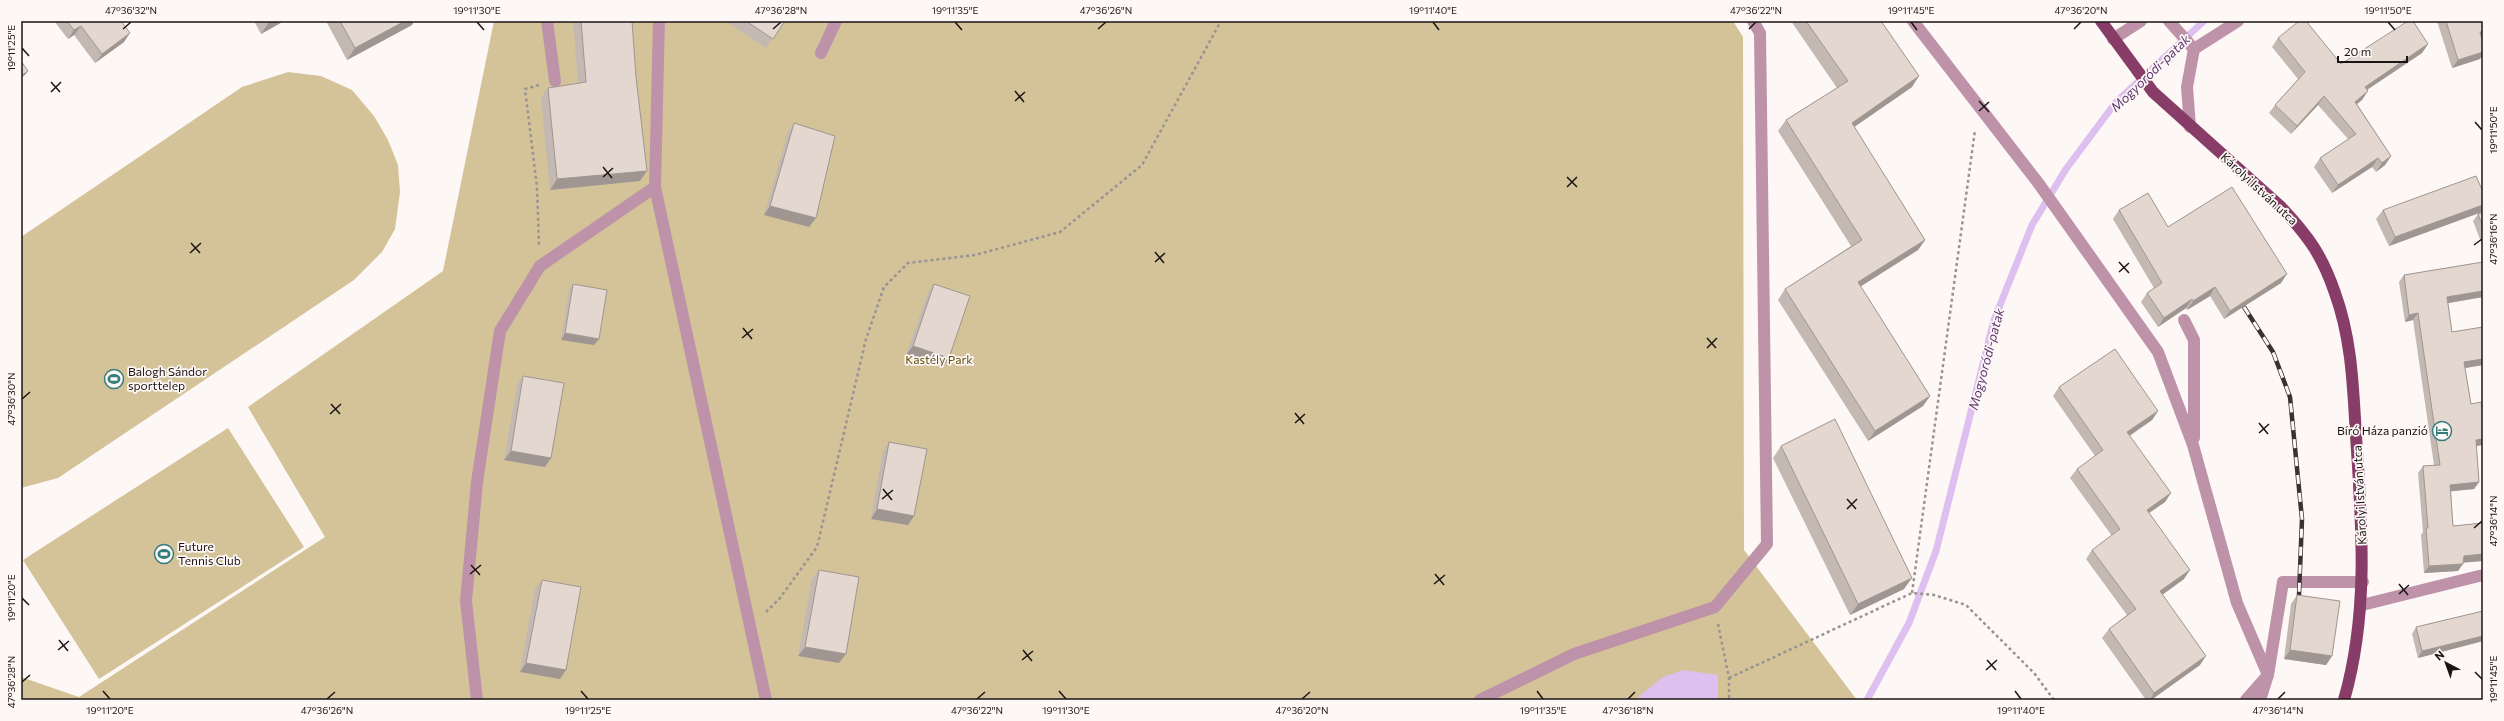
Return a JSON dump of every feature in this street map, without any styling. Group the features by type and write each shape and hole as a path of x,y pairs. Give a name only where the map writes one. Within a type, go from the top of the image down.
{"main road":[{"name":"Károlyi István utca","path":"2101,21 2132,65 2152,89 2190,127 2282,207 2298,225 2312,242 2335,293 2350,343 2363,539 2362,605 2344,700"}],"street":[{"path":"547,21 555,82"},
{"path":"659,21 655,187 766,700"},
{"path":"821,53 836,21"},
{"path":"1480,700 1574,654 1715,607 1767,544 1760,33 1753,21"},
{"path":"1913,21 2038,184 2070,229 2081,241 2158,352 2193,445 2237,603 2268,675"},
{"path":"2113,39 2141,21"},
{"path":"2192,46 2238,21"},
{"path":"2171,23 2192,46 2187,87 2190,127"},
{"path":"477,700 466,601 477,482 500,331 540,266 655,187"},
{"path":"2184,320 2194,340 2193,445"},
{"path":"2362,605 2483,574"},
{"path":"2260,700 2268,675 2283,582 2363,582"},
{"path":"2246,700 2268,675"}],"path":[{"path":"750,627 780,598 817,547 866,339 884,287 908,263 974,255 1060,232 1142,165 1221,21"},
{"path":"540,266 537,187 525,89 555,82"},
{"path":"1912,593 1978,105"},
{"path":"1729,678 1912,593 1934,594 1966,605 2034,672 2054,700"},
{"path":"1715,607 1729,678 1729,700"}],"green space":[{"name":"Kastély Park","path":"494,21 1733,21 1743,37 1744,550 1857,700 21,700 21,677 79,697 325,537 248,407 443,271"},
{"name":"Balogh Sándor sporttelep","path":"288,72 321,76 352,90 374,116 388,140 398,165 400,192 395,229 382,252 354,280 58,478 21,488 21,237 242,87"},
{"name":"Future Tennis Club","path":"228,428 304,547 99,679 23,560"}],"shaded area":[{"path":"1683,670 1718,675 1718,700 1640,700 1638,697 1663,677"}],"building":[{"path":"67,21 121,21 130,33 102,54 81,26 74,30"},
{"path":"340,21 405,21 355,48"},
{"path":"581,21 632,21 636,77 647,171 557,179 548,88 586,82"},
{"path":"746,21 785,21 773,39"},
{"path":"1806,21 1881,21 1919,76 1852,123 1925,240 1858,282 1930,396 1875,431 1785,289 1862,240 1786,120 1848,81"},
{"path":"2299,21 2306,21 2341,64 2408,21 2413,21 2428,44 2365,87 2368,91 2355,102 2391,156 2382,163 2378,158 2338,185 2320,158 2356,134 2324,96 2297,126 2275,105 2305,72 2278,38"},
{"path":"2446,21 2483,21 2483,32 2480,32 2483,43 2483,52 2458,60"},
{"path":"21,61 28,71 21,76"},
{"path":"794,123 835,136 816,218 770,206"},
{"path":"2476,176 2483,192 2483,205 2395,237 2383,210"},
{"path":"2232,187 2287,274 2230,311 2215,287 2193,301 2192,299 2164,318 2147,293 2162,283 2119,210 2148,193 2168,227"},
{"path":"2483,212 2483,227 2478,214"},
{"path":"2483,262 2483,291 2447,297 2452,332 2483,327 2483,359 2464,362 2471,404 2481,402 2483,415 2483,439 2476,440 2479,482 2450,485 2453,526 2483,523 2483,554 2464,556 2463,564 2429,566 2426,528 2428,528 2423,466 2440,465 2418,313 2409,315 2404,275"},
{"path":"573,284 607,290 599,339 565,333"},
{"path":"934,284 970,296 949,358 913,346"},
{"path":"2115,349 2158,411 2127,432 2171,493 2147,510 2190,570 2160,591 2206,656 2154,693 2109,629 2136,609 2092,550 2120,529 2077,469 2103,450 2059,387"},
{"path":"523,376 564,383 551,458 511,451"},
{"path":"1835,419 1912,578 1858,604 1781,446"},
{"path":"889,442 927,449 914,516 877,509"},
{"path":"819,570 859,577 846,654 805,647"},
{"path":"542,580 581,587 566,670 526,663"},
{"path":"2297,595 2340,601 2332,656 2290,650"},
{"path":"2483,611 2483,636 2422,651 2416,627"}],"waterway":[{"name":"Mogyoródi-patak","path":"1867,700 1909,623 1936,551 1994,320 2032,225 2066,169 2116,102 2204,21"}],"railway":[{"path":"2244,307 2273,352 2290,397 2302,519 2299,595"}],"place":[{"name":"Balogh Sándor sporttelep","path":"114,379"},
{"name":"Bíró Háza panzió","path":"2442,431"},
{"name":"Future Tennis Club","path":"164,554"}]}
